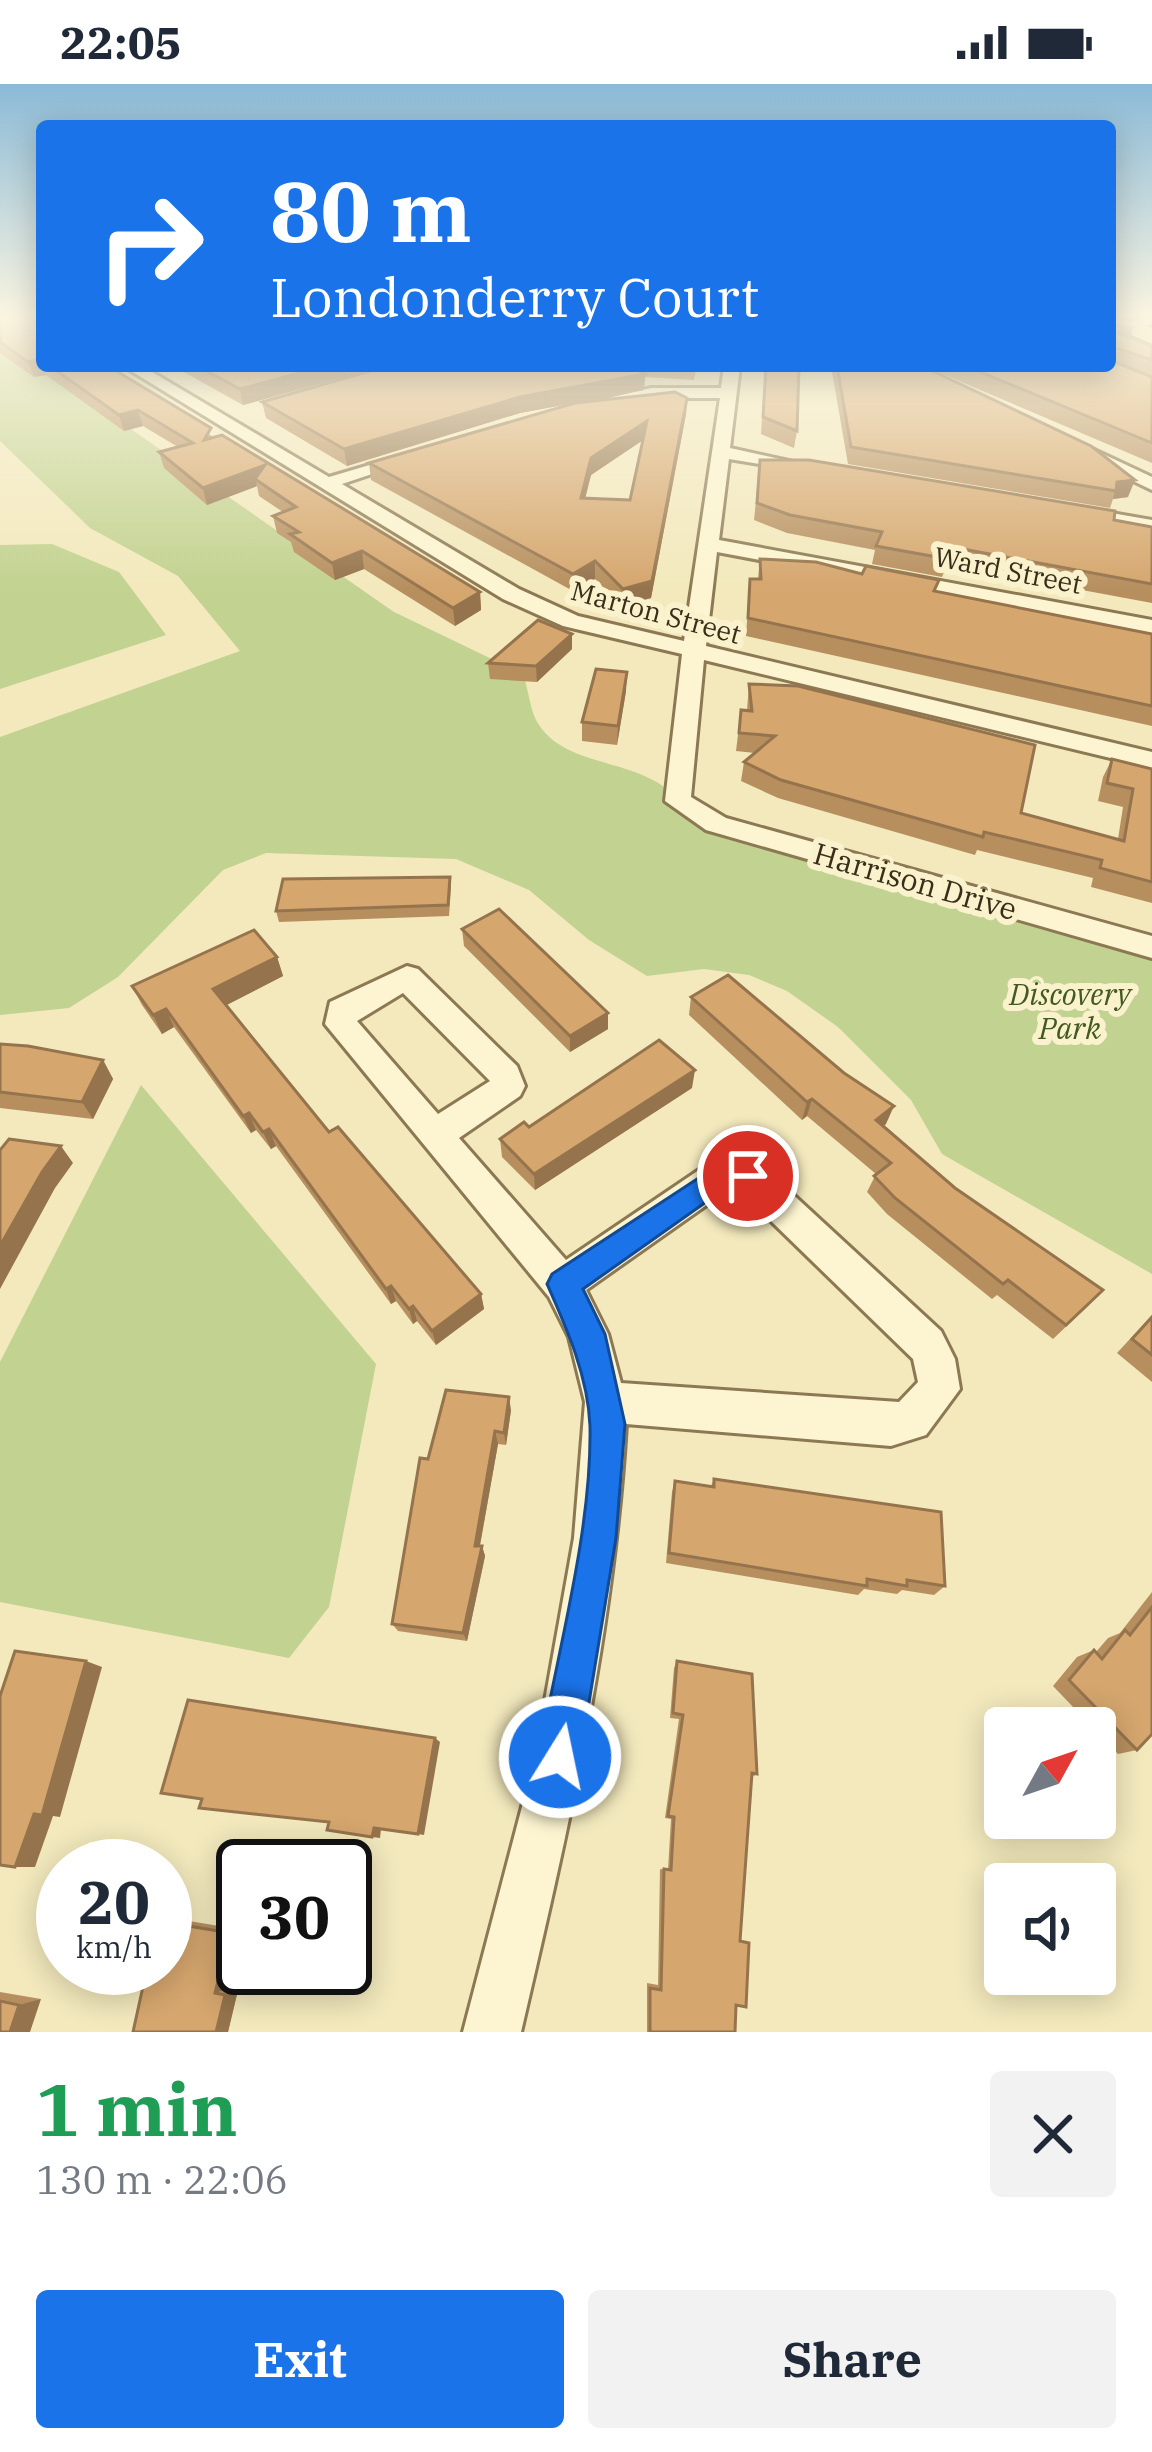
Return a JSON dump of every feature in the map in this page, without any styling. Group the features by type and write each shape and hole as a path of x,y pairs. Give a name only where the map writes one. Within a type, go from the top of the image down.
{"street":[{"name":"Marton Street","path":"214,407 325,484 525,602 589,627 1152,760"},
{"path":"544,415 583,407"},
{"path":"693,653 727,407"},
{"path":"1051,435 1152,484"},
{"path":"325,484 437,446"},
{"path":"720,452 834,471"},
{"path":"1038,506 1152,526"},
{"name":"Ward Street","path":"711,544 1152,628"},
{"name":"Harrison Drive","path":"693,653 676,785 683,807 716,824 891,877 1152,947"},
{"path":"435,1135 508,1085 505,1075 407,977 341,1011 340,1024 435,1135 563,1284 588,1334 606,1402 597,1538 564,1734 492,2032"},
{"path":"563,1284 712,1180 723,1175 748,1176 927,1345 935,1359 939,1389 911,1420 891,1426 606,1402"}],"green space":[{"name":"Discovery Park","path":"0,407 99,407 394,612 523,674 536,720 566,748 650,778 683,807 1152,950 1152,1274 942,1154 911,1100 838,1027 787,991 749,975 704,969 647,976 589,940 529,890 456,859 266,853 223,870 118,977 69,1008 0,1015 0,737 240,651 178,576 90,528 0,441"},
{"path":"52,544 119,572 166,635 0,689 0,545"},
{"path":"141,1085 376,1364 329,1607 289,1658 0,1602 0,1362"}],"building":[{"path":"108,407 176,407 211,428 204,440 222,435 480,592 453,608 362,551 332,563 290,534 299,532 273,516 296,507 255,479 265,465 203,488 159,452 193,443 138,410 119,415"},
{"path":"271,407 486,407 344,449"},
{"path":"562,407 685,407 652,581 623,589 595,561 573,574 369,463","holes":["647,421 630,500 581,498 591,458"]},
{"path":"764,407 798,407 797,431 763,417"},
{"path":"844,407 1008,407 1091,446 1135,480 1117,482 1116,491 851,447"},
{"path":"1065,407 1152,407 1152,443"},
{"path":"760,460 809,460 1115,511 1114,520 1152,527 1152,584 952,547 948,559 876,546 882,532 790,515 757,503"},
{"path":"760,559 816,562 862,574 866,566 939,580 934,591 1152,634 1152,706 748,618 750,579 761,579"},
{"path":"538,620 572,634 536,666 488,663"},
{"path":"596,669 627,672 618,726 582,722"},
{"path":"749,684 798,686 1035,745 1021,813 1124,841 1133,789 1107,783 1112,759 1152,769 1152,882 1100,868 1102,860 984,832 983,837 781,780 744,762 775,736 739,733 741,710 752,711"},
{"path":"450,877 448,905 276,911 283,879"},
{"path":"499,909 608,1013 570,1036 462,929"},
{"path":"254,930 277,957 213,989 329,1132 338,1127 481,1294 432,1331 413,1306 409,1309 391,1286 386,1289 269,1129 263,1132 249,1113 243,1116 166,1009 153,1015 132,986"},
{"path":"728,975 844,1073 894,1106 876,1120 955,1188 1103,1290 1066,1325 1008,1280 1003,1284 895,1198 874,1176 891,1163 812,1099 807,1102 691,997"},
{"path":"659,1040 695,1070 534,1174 500,1139 524,1122 529,1127"},
{"path":"0,1044 103,1060 82,1102 0,1092"},
{"path":"9,1139 61,1146 0,1246 0,1150"},
{"path":"1152,1317 1152,1355 1132,1339"},
{"path":"446,1390 509,1397 504,1433 495,1431 475,1546 482,1546 463,1633 392,1624 420,1458 428,1459"},
{"path":"714,1479 941,1512 945,1586 867,1579 867,1586 669,1553 675,1481 714,1487"},
{"path":"1152,1607 1152,1734 1137,1750 1116,1728 1116,1707 1095,1707 1069,1680 1094,1650 1102,1659 1125,1630 1130,1635"},
{"path":"15,1651 86,1661 42,1815 34,1814 15,1867 0,1865 0,1696"},
{"path":"677,1661 752,1674 757,1774 752,1773 740,1941 749,1943 746,2007 736,2005 735,2032 650,2032 650,1988 661,1990 664,1869 671,1870 674,1817 668,1816 683,1715 673,1713"},
{"path":"188,1700 435,1738 418,1834 374,1828 372,1837 327,1830 329,1822 199,1808 202,1799 161,1793"},
{"path":"192,1927 216,1931 215,1993 225,1995 216,2032 133,2032 141,1995 192,1995"},
{"path":"0,2001 19,2005 10,2032 0,2032"}],"route":[{"path":"560,1757 597,1538 607,1424 588,1334 563,1284 712,1180 723,1175 748,1176"}]}
